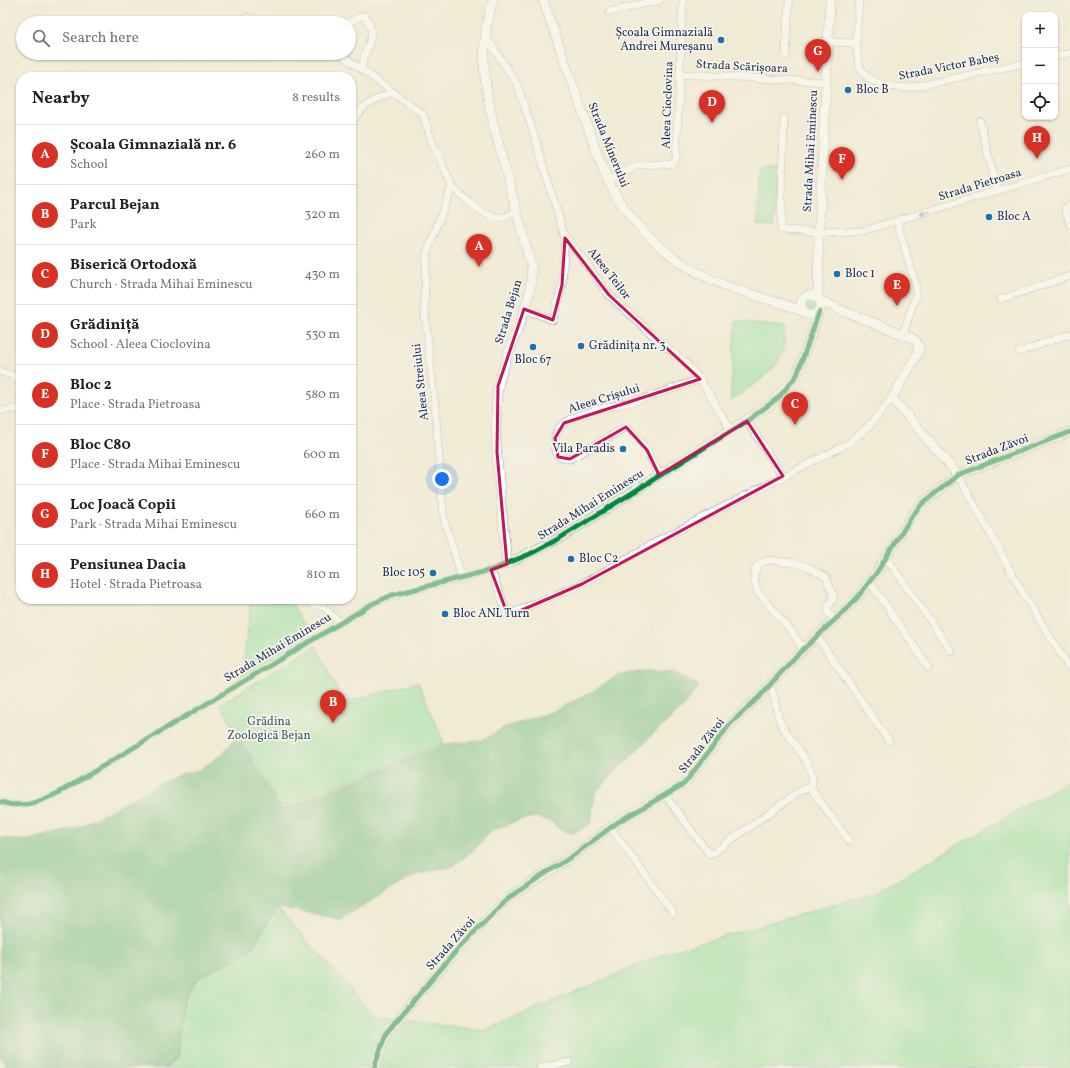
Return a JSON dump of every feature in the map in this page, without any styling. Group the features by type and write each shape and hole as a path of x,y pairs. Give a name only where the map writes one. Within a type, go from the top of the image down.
{"street":[{"name":"Strada Bejan","path":"493,0 485,35 483,67 488,104 531,265 532,276 524,309 501,373 496,398 497,452 507,564"},
{"name":"Strada Minerului","path":"543,0 607,181 625,210 651,238 670,254 706,277 726,286 783,303 810,316 819,311 838,309"},
{"path":"609,12 660,0"},
{"name":"Aleea Cioclovina","path":"607,181 639,165 671,164 676,160 683,0"},
{"name":"Strada Scărișoara","path":"786,55 789,0"},
{"name":"Strada Mihai Eminescu","path":"819,299 817,279 830,0"},
{"name":"Strada Victor Babeș","path":"859,0 856,56 863,72 874,82 896,88 909,88 1022,64"},
{"path":"356,19 364,15 371,24 371,40 363,55 362,69"},
{"name":"Aleea Teilor","path":"485,35 517,84 565,238 562,285 553,320 524,309"},
{"path":"828,42 856,43"},
{"path":"1058,55 1070,53"},
{"path":"349,60 392,93 413,105 423,114 432,142 452,186 462,197 490,216 502,217 517,212"},
{"name":"Strada Scărișoara","path":"680,74 826,82"},
{"path":"356,117 364,107 375,99 392,93"},
{"path":"784,118 781,230 819,232"},
{"path":"980,121 997,191"},
{"name":"Strada Pietroasa","path":"819,232 857,231 897,221 1070,169"},
{"name":"Aleea Streiului","path":"452,186 427,253 424,304 435,410 443,514 461,578"},
{"path":"1070,205 1065,209 1070,223"},
{"path":"897,221 916,286 916,295 902,334"},
{"name":"Aleea Teilor","path":"565,238 571,242 609,295 658,340 685,362 700,379 731,430"},
{"path":"1001,299 1070,276"},
{"name":"Strada Mihai Eminescu","path":"806,297 817,279"},
{"name":"Strada Minerului","path":"783,303 813,295 838,309 902,334 916,342 920,348 892,398"},
{"path":"806,297 801,303 812,332"},
{"path":"819,299 819,311"},
{"name":"Strada Mihai Eminescu","path":"0,802 16,806 30,805 60,792 372,604 392,595 491,570 507,564 560,538 747,421 770,405 790,385 802,364 819,311"},
{"path":"1019,352 1070,334"},
{"path":"0,371 16,377"},
{"name":"Aleea Crișului","path":"659,475 647,450 629,428 626,427 570,459 561,458 556,451 557,431 564,423 579,416 640,400 700,379"},
{"path":"491,570 507,613 515,613 582,584 661,540 849,443 869,426 892,398 958,475 1024,595 1070,669"},
{"path":"0,411 16,409"},
{"path":"747,421 783,476"},
{"name":"Strada Zăvoi","path":"374,1068 386,1033 457,950 514,894 574,855 631,813 684,784 693,774 718,738 816,635 835,620 870,582 912,516 923,503 958,475 1070,432"},
{"path":"886,557 952,652"},
{"path":"803,649 792,632 757,591 754,574 758,565 767,560 785,561 808,567 824,576 834,597 828,608 828,613 835,620"},
{"path":"870,582 929,668"},
{"path":"312,604 323,607 340,622"},
{"path":"816,635 889,741"},
{"path":"665,795 710,855 800,791 810,787 812,782 807,763 781,725 770,685"},
{"path":"810,787 849,841"},
{"path":"611,828 673,912"},
{"path":"540,1068 569,1062"}],"highlighted area":[{"path":"565,238 609,295 700,379 564,423 555,438 558,457 570,459 626,427 647,450 659,475 747,421 783,476 582,584 515,613 507,613 491,570 507,564 497,452 498,386 524,309 553,320 562,285"}],"green space":[{"path":"760,170 777,171 774,226 757,225"},
{"path":"809,300 813,300 815,301 815,309 809,310 806,307 806,303"},
{"path":"736,321 785,327 784,346 780,358 771,370 730,401"},
{"path":"250,604 292,604 311,636 240,679"},
{"name":"Grădina Zoologică Bejan","path":"316,646 344,703 418,682 444,743 281,807 220,704"},
{"path":"647,671 673,672 699,686 682,708 653,734 595,793 591,823 573,833 561,830 550,821 534,817 519,820 492,830 475,849 453,866 415,875 340,919 277,907 251,950 197,979 183,1002 176,1058 164,1068 7,1068 0,1055 0,838 25,841 78,828 175,776 199,770 223,754 237,736 281,810 446,744 480,741 507,727 554,711 588,694 619,675"},
{"path":"1070,780 1070,1068 164,1068 176,1058 183,1002 197,979 251,950 277,907 374,1016 485,1030 669,952 875,893"}],"cycle path":[{"path":"0,802 24,805 45,799 60,792 372,604 392,595 491,570 530,554 560,538 747,421 778,398 797,375 819,312"},
{"path":"374,1068 386,1033 457,950 501,905 514,894 574,855 618,822 684,784 730,724 759,697 796,656 857,598 877,572 912,516 923,503 958,475 1070,432"}],"place":[{"name":"Școala Gimnazială Andrei Mureșanu","path":"721,40"},
{"name":"Loc Joacă Copii","path":"818,72"},
{"name":"Bloc B","path":"848,90"},
{"name":"Grădiniță","path":"712,123"},
{"name":"Pensiunea Dacia","path":"1037,159"},
{"name":"Bloc C80","path":"842,180"},
{"name":"Bloc A","path":"989,217"},
{"name":"Școala Gimnazială nr. 6","path":"479,267"},
{"name":"Bloc 1","path":"837,274"},
{"name":"Bloc 2","path":"897,306"},
{"name":"Grădinița nr. 3","path":"581,346"},
{"name":"Bloc 67","path":"533,347"},
{"name":"Biserică Ortodoxă","path":"795,425"},
{"name":"Vila Paradis","path":"623,449"},
{"name":"Bloc C2","path":"571,559"},
{"name":"Bloc 105","path":"433,573"},
{"name":"Bloc ANL Turn","path":"445,614"},
{"name":"Parcul Bejan","path":"333,723"}]}
